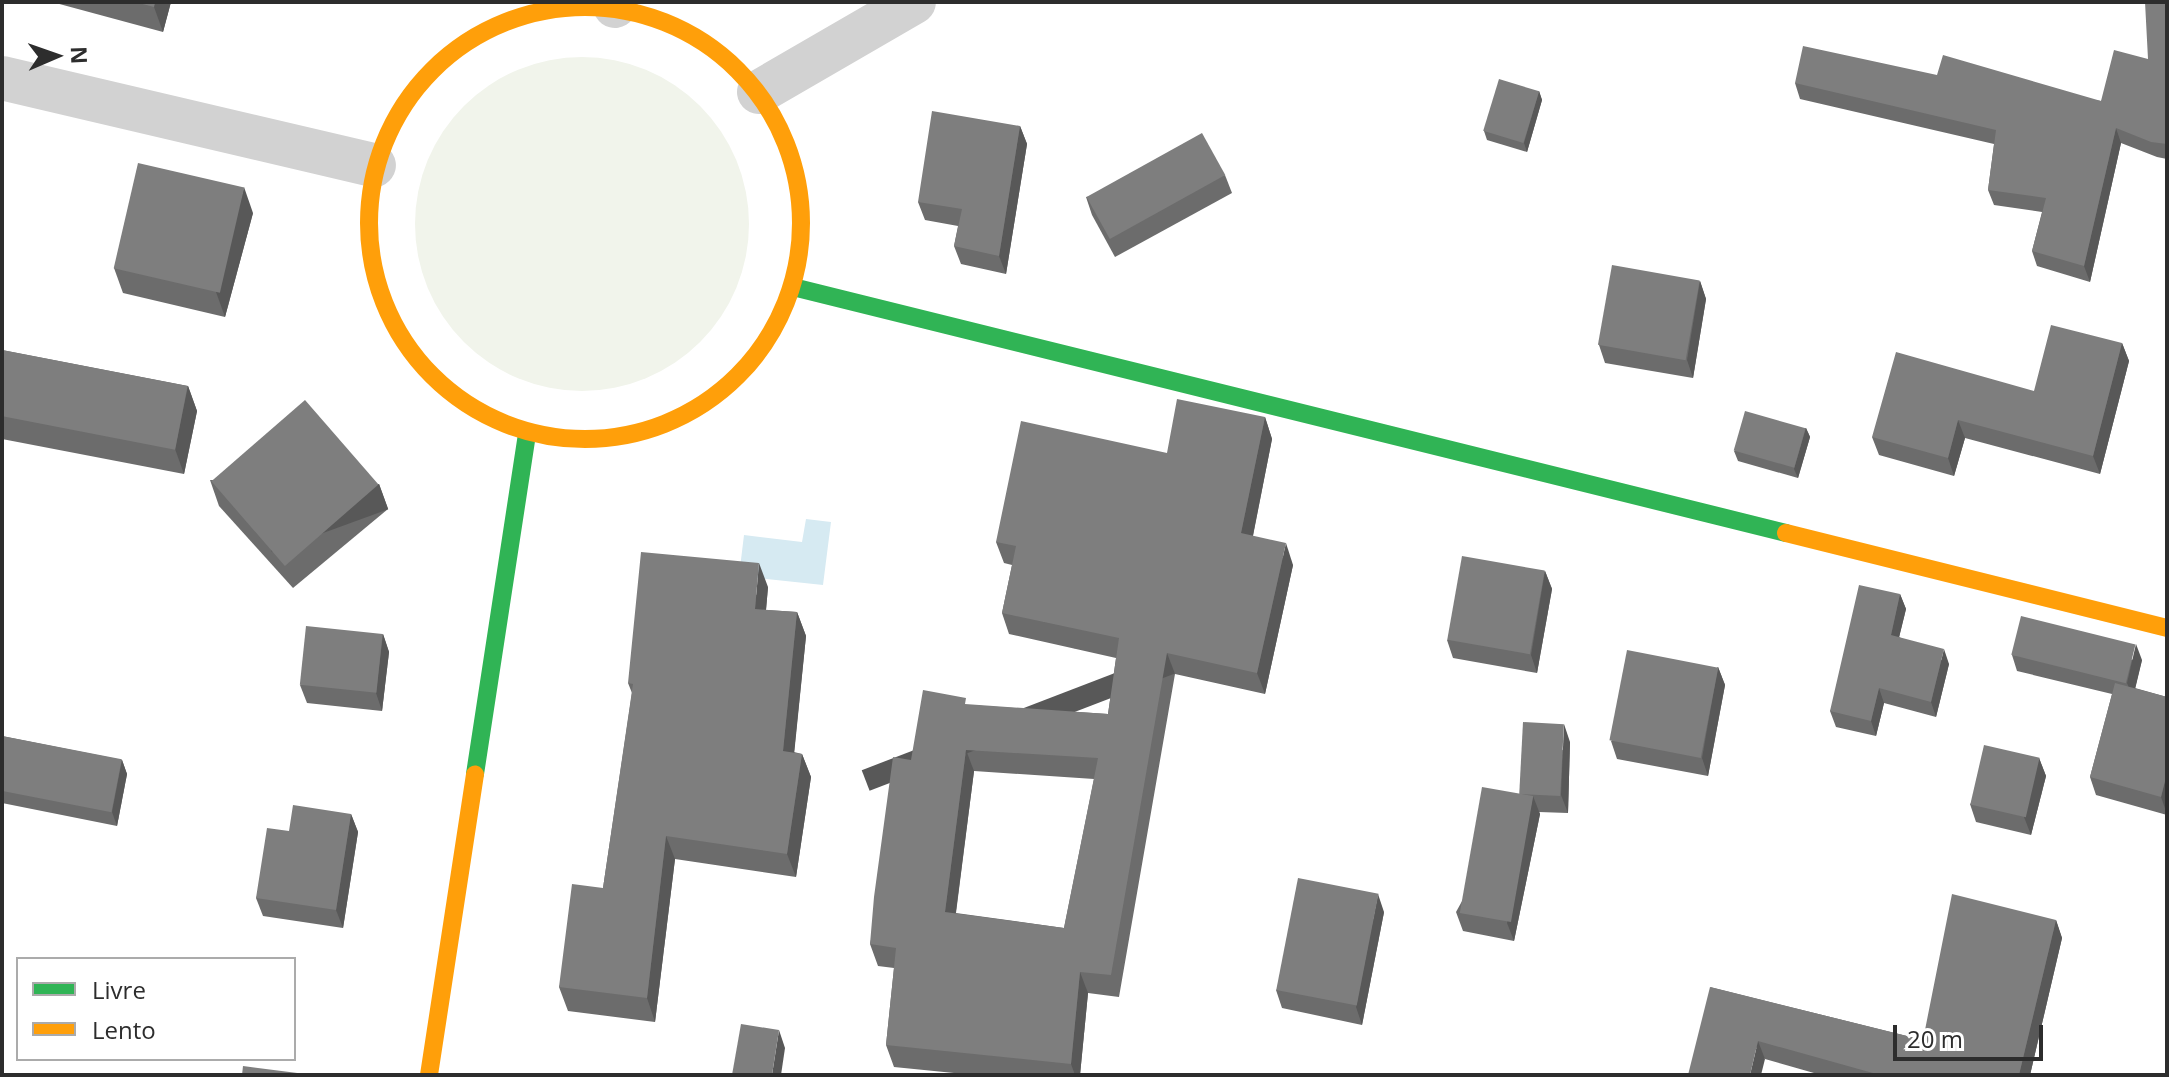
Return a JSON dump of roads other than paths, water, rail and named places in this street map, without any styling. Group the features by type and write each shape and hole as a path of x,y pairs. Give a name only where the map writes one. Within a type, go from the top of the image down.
{"street":[{"path":"759,92 914,2"},
{"path":"615,4 670,21 719,51 759,92 793,166 802,220 793,287 753,361 690,415 610,440 527,435 451,396 395,332 368,250 374,165 409,94 465,40 537,9 615,4"},
{"path":"2,78 374,165"},
{"path":"793,287 2167,628"},
{"path":"429,1075 527,435"}]}
